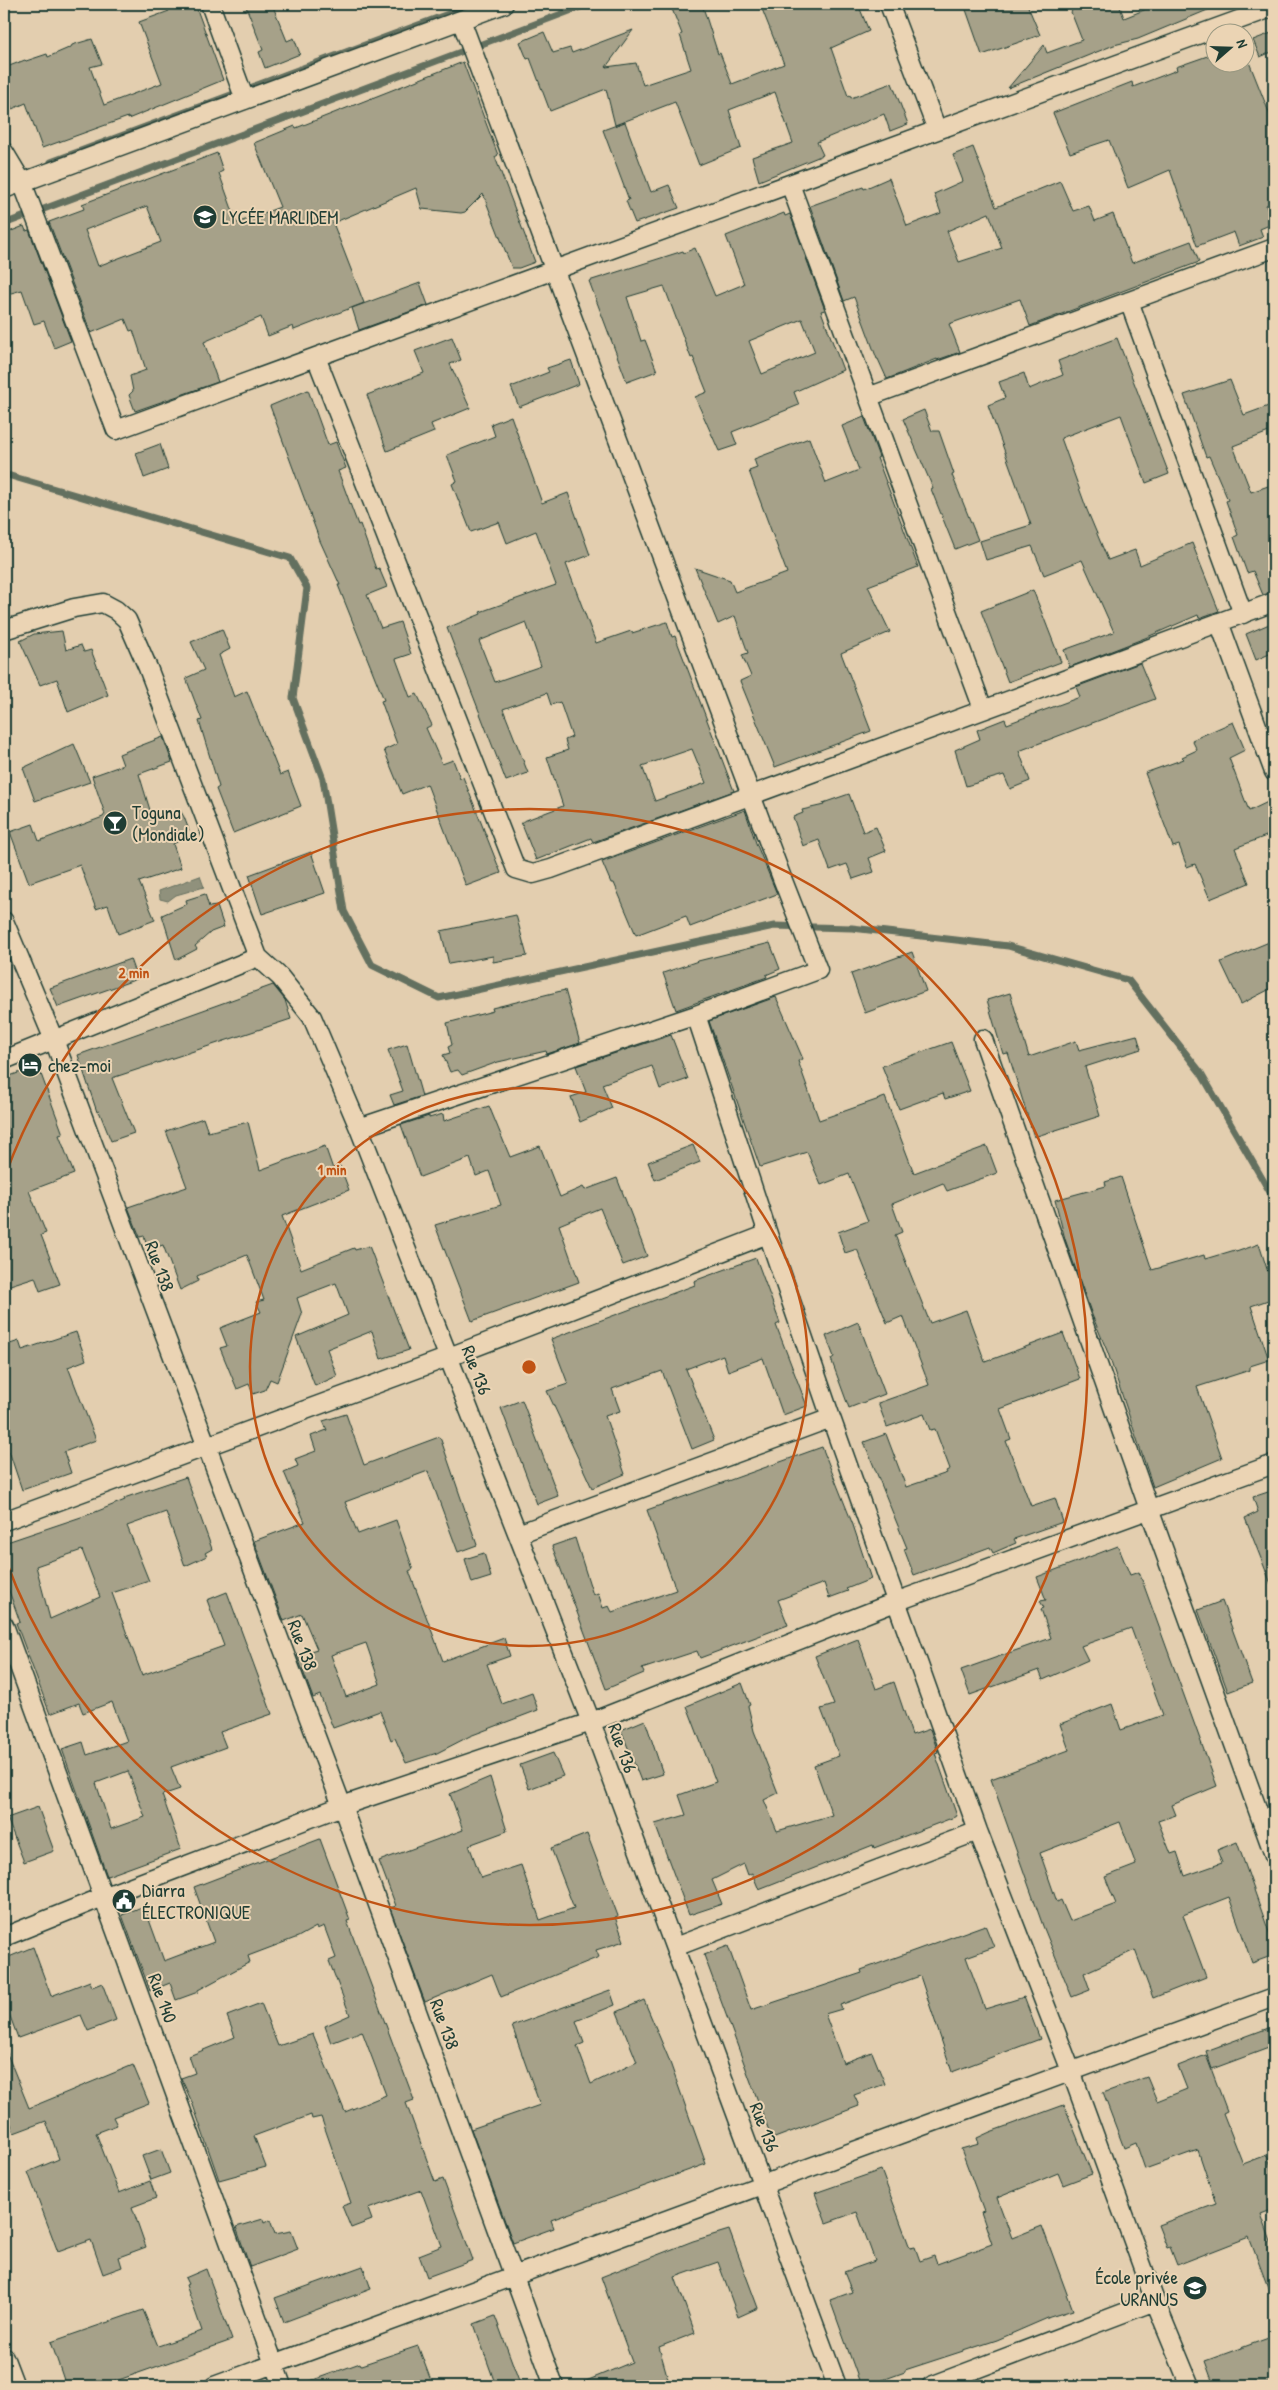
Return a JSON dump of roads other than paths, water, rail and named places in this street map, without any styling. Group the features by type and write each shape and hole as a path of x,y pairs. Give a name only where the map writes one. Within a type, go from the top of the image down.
{"street":[{"path":"210,4 245,100"},
{"path":"4,189 504,4"},
{"path":"889,4 937,130"},
{"path":"4,152 22,182 116,430 1274,7"},
{"path":"358,1128 696,1014 818,970 751,797 462,20"},
{"path":"790,184 983,709"},
{"path":"868,397 1274,248"},
{"path":"1129,302 1243,614"},
{"path":"316,357 516,869 533,874 751,797 1274,602"},
{"path":"4,630 74,608 103,604 116,610 127,620 148,668 258,958 4,1060"},
{"path":"1219,622 1274,772"},
{"name":"Rue 138","path":"4,921 54,1040 205,1448 342,1806 554,2386"},
{"name":"Rue 136","path":"258,958 280,978 312,1017 358,1128 591,1722 838,2386"},
{"path":"696,1014 831,1418 898,1601 978,1831 1071,2070 1155,2301 1190,2386"},
{"path":"983,1039 1149,1509 1274,1855"},
{"path":"4,1521 449,1357 768,1234"},
{"path":"518,1534 831,1418"},
{"path":"4,1937 103,1896 342,1806 591,1722 898,1601 1274,1464"},
{"name":"Rue 140","path":"4,1625 282,2386"},
{"path":"675,1947 978,1831"},
{"path":"214,2386 1274,1997"},
{"path":"931,2386 1155,2301"},
{"path":"4,2357 15,2386"}],"waterway":[{"path":"51,162 475,4"},
{"path":"4,224 588,4"},
{"path":"4,474 290,558 307,588 293,698 323,779 344,911 372,965 439,998 774,926 852,928 1008,946 1128,980 1201,1073 1274,1199"}],"place":[{"name":"LYCÉE MARLIDEM","path":"205,217"},
{"name":"Toguna (Mondiale)","path":"115,823"},
{"name":"chez-moi","path":"30,1065"},
{"name":"Diarra ÉLECTRONIQUE","path":"124,1901"},
{"name":"École privée URANUS","path":"1195,2288"}]}
